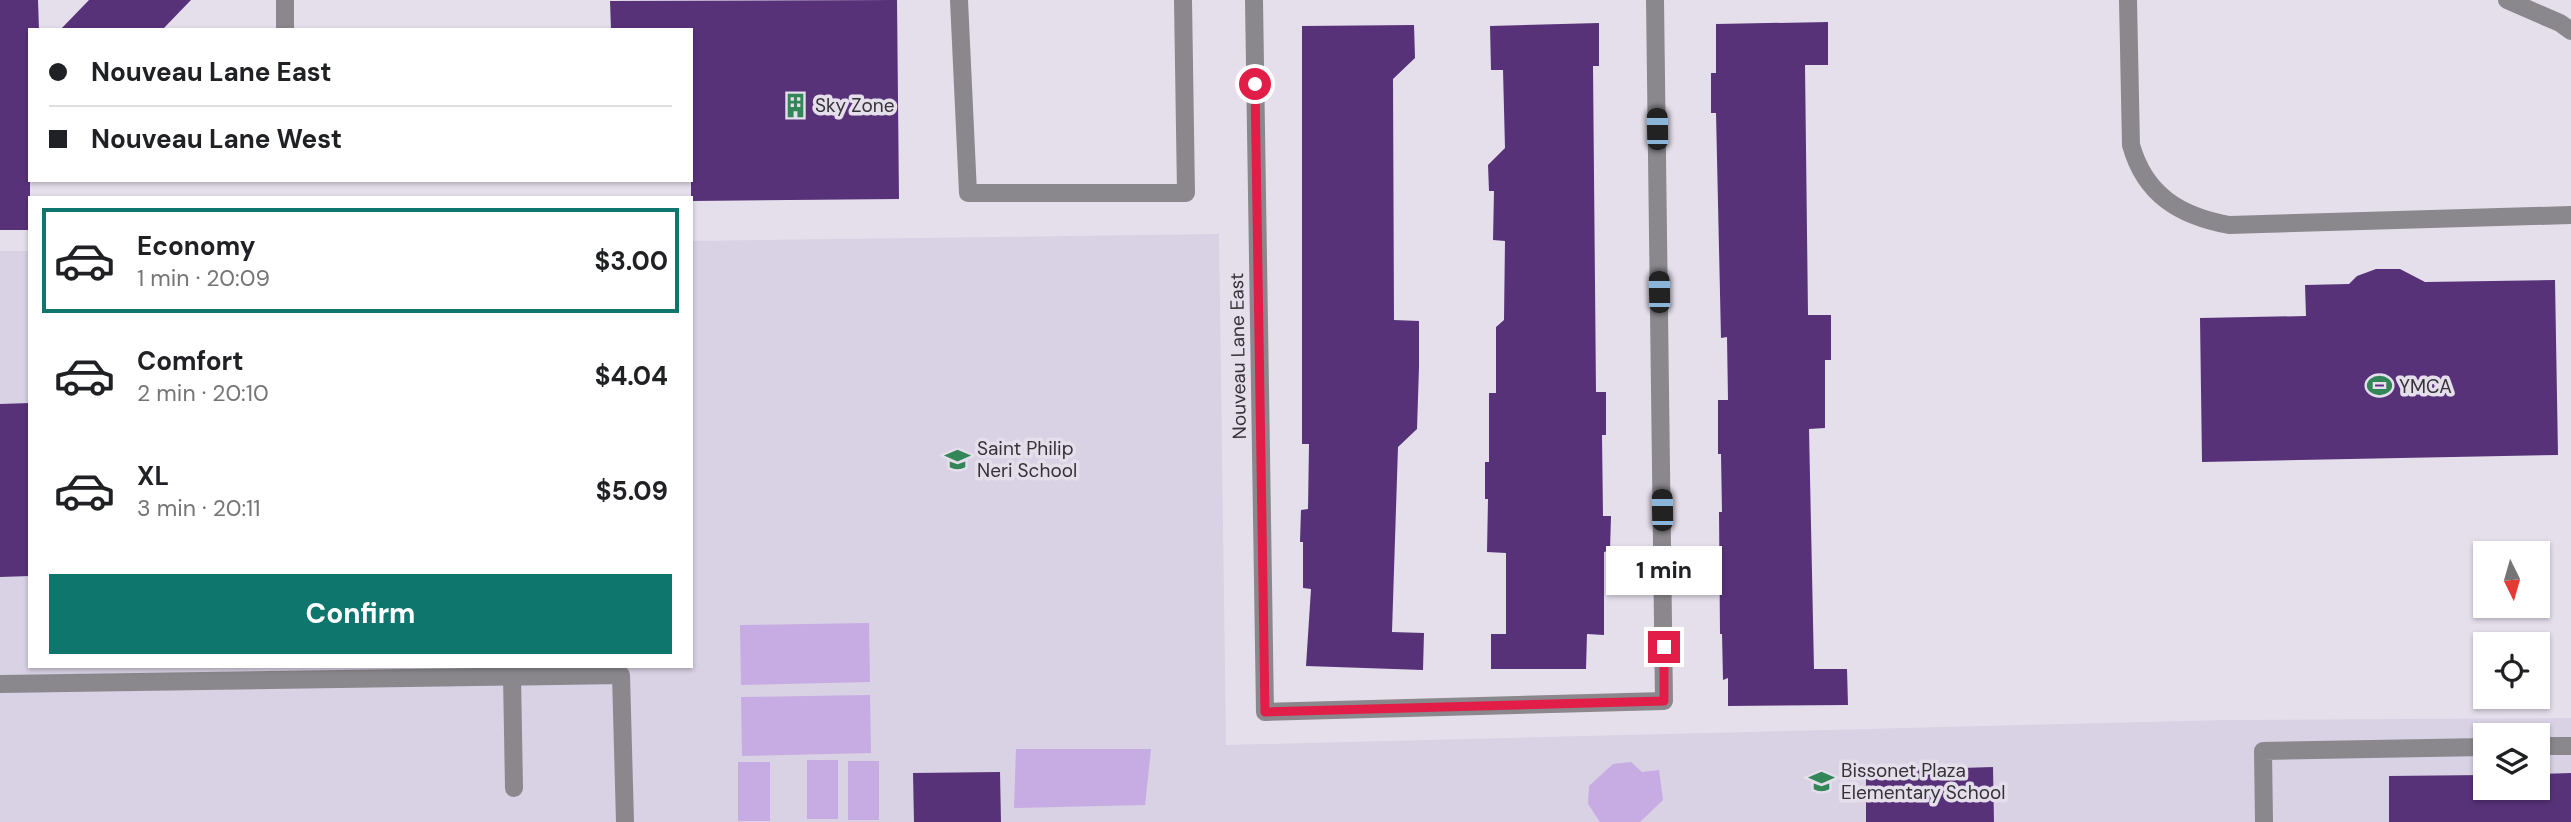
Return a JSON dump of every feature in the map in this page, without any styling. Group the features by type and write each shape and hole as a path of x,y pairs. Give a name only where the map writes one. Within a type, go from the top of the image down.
{"street":[{"path":"285,0 285,28"},
{"path":"959,0 968,193 1186,193 1183,0"},
{"name":"Nouveau Lane East","path":"1254,0 1265,712 1664,701 1655,0"},
{"path":"2128,0 2131,145 2137,168 2153,190 2205,220 2229,225 2571,215"},
{"path":"2507,0 2560,23 2571,32"},
{"path":"0,684 446,672 512,676 575,671 621,675 625,822"},
{"path":"512,676 514,788"},
{"path":"2550,746 2571,746"},
{"path":"2264,822 2263,751 2473,747"}],"shaded area":[{"name":"Saint Philip Neri School","path":"1219,234 1226,745 2227,720 2571,718 2571,822 0,822 0,251 28,251 28,668 693,668 693,241"},
{"path":"869,623 870,682 741,685 740,625"},
{"path":"870,695 871,753 742,756 741,697"},
{"path":"1016,749 1151,749 1145,805 1014,808"},
{"path":"807,760 838,760 838,819 807,819"},
{"path":"848,761 879,761 879,820 848,820"},
{"path":"738,762 770,762 770,821 738,821"},
{"path":"1631,762 1642,772 1659,770 1663,800 1640,822 1600,822 1588,804 1589,786 1613,764"}],"building":[{"path":"0,0 38,0 39,28 28,28 28,230 0,230"},
{"path":"89,0 191,0 164,28 62,28"},
{"name":"Sky Zone","path":"897,0 899,199 693,201 693,28 611,28 610,1"},
{"path":"1828,22 1828,65 1805,65 1808,315 1831,315 1831,360 1825,360 1825,428 1809,429 1814,669 1847,669 1848,705 1728,706 1728,678 1723,680 1720,634 1719,512 1722,512 1718,400 1728,400 1727,337 1721,338 1716,113 1711,113 1711,73 1716,73 1716,24"},
{"path":"1599,23 1599,66 1593,66 1596,392 1606,392 1606,435 1602,435 1603,516 1611,516 1610,550 1604,552 1604,635 1587,634 1586,669 1491,669 1491,634 1506,634 1506,553 1487,552 1488,499 1485,499 1485,462 1489,462 1489,393 1496,393 1496,327 1504,320 1505,241 1493,240 1494,191 1489,191 1488,165 1505,148 1503,70 1491,70 1490,26"},
{"path":"1414,25 1415,58 1393,79 1394,320 1419,321 1419,367 1417,429 1398,447 1392,632 1424,633 1423,670 1306,666 1311,589 1303,588 1303,542 1300,542 1301,510 1308,509 1309,444 1302,444 1302,26"},
{"name":"YMCA","path":"2376,269 2400,269 2425,282 2555,280 2558,455 2202,462 2200,318 2306,316 2305,285 2349,284 2357,276"},
{"path":"28,403 28,576 0,577 0,404"},
{"path":"1993,767 1994,822 1866,822 1866,771"},
{"path":"1000,772 1001,822 914,822 913,773"},
{"path":"2571,773 2571,822 2389,822 2389,776 2473,775 2473,800 2550,800 2550,774"}],"place":[{"name":"Sky Zone","path":"795,105"},
{"name":"YMCA","path":"2379,386"},
{"name":"Saint Philip Neri School","path":"957,459"},
{"name":"Bissonet Plaza Elementary School","path":"1821,781"}],"route":[{"path":"1255,84 1265,712 1664,701 1664,647"}]}
